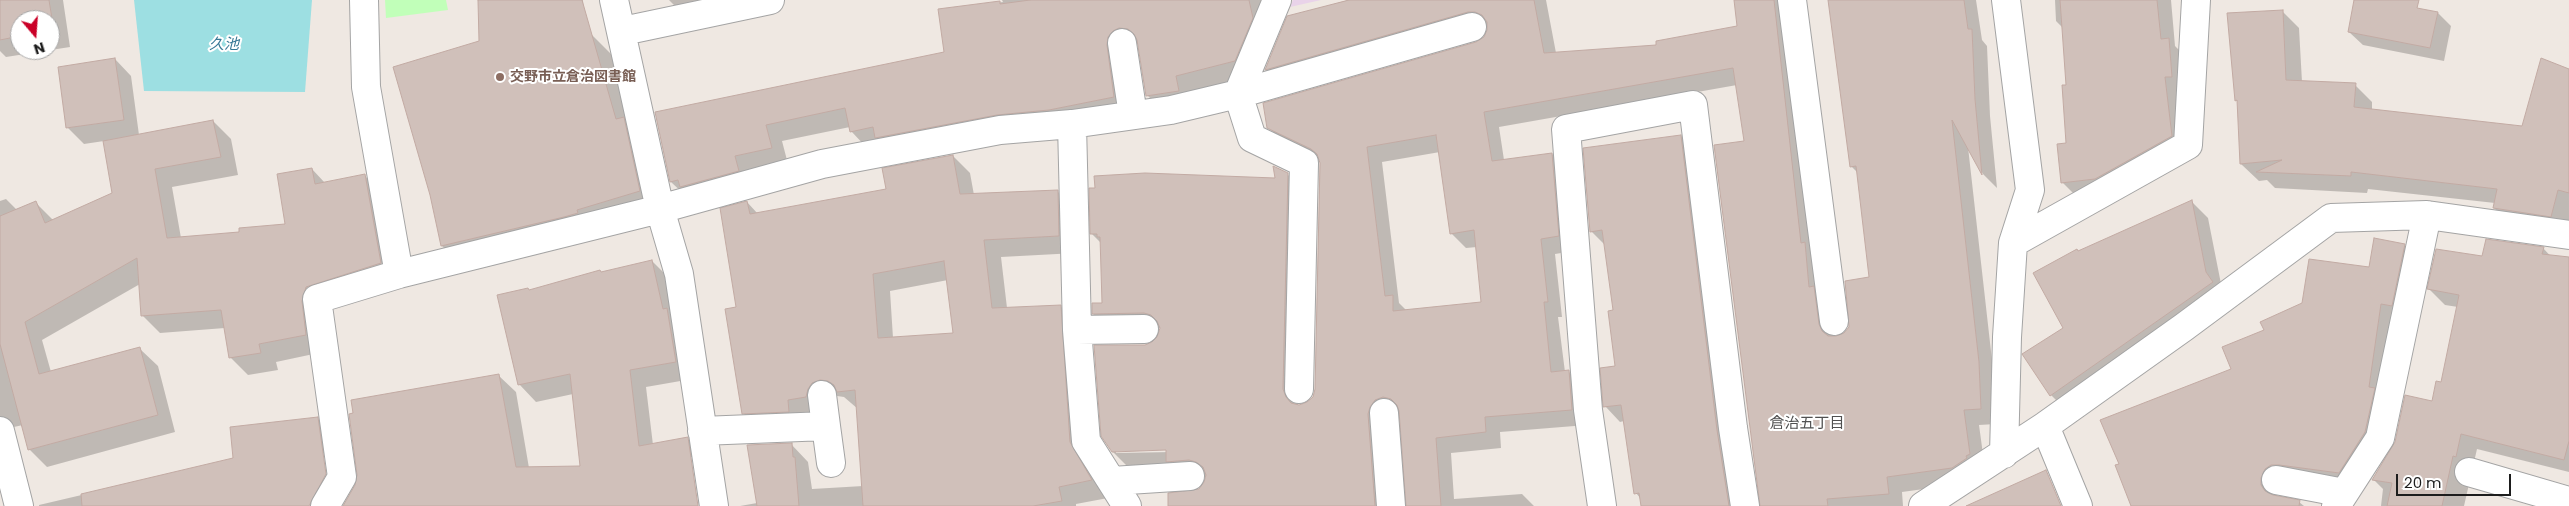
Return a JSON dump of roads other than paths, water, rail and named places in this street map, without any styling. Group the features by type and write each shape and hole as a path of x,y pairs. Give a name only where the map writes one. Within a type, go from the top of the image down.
{"street":[{"path":"364,0 366,87 399,274"},
{"path":"614,0 623,32 660,209 679,274 714,506"},
{"path":"623,32 770,0"},
{"path":"1277,0 1238,94 1252,138 1304,163 1299,389"},
{"path":"1792,0 1834,321"},
{"path":"2004,454 2006,337 2012,243 2030,190 2006,0"},
{"path":"2012,243 2188,145 2196,0"},
{"path":"325,506 342,477 317,299 399,274 660,209 822,164 1000,130 1072,124 1171,110 1238,94 1472,27"},
{"path":"1122,43 1133,115"},
{"path":"1602,506 1588,410 1566,129 1693,105 1733,428 1745,506"},
{"path":"1072,124 1077,330 1086,441 1122,499 1190,476"},
{"path":"2276,480 2340,500 2380,438 2427,215"},
{"path":"1923,506 2045,426 2184,327 2331,218 2427,215 2569,235"},
{"path":"1077,330 1144,329"},
{"path":"822,395 831,464"},
{"path":"1384,413 1391,506"},
{"path":"702,431 826,426"},
{"path":"2045,426 2078,506"},
{"path":"0,431 19,506"},
{"path":"2469,472 2569,501"}],"water":[{"name":"久池","path":"134,0 312,0 305,92 144,91"}],"place":[{"name":"交野市立倉治図書館","path":"500,77"}],"district":[{"name":"倉治五丁目","path":"1807,424"}]}
